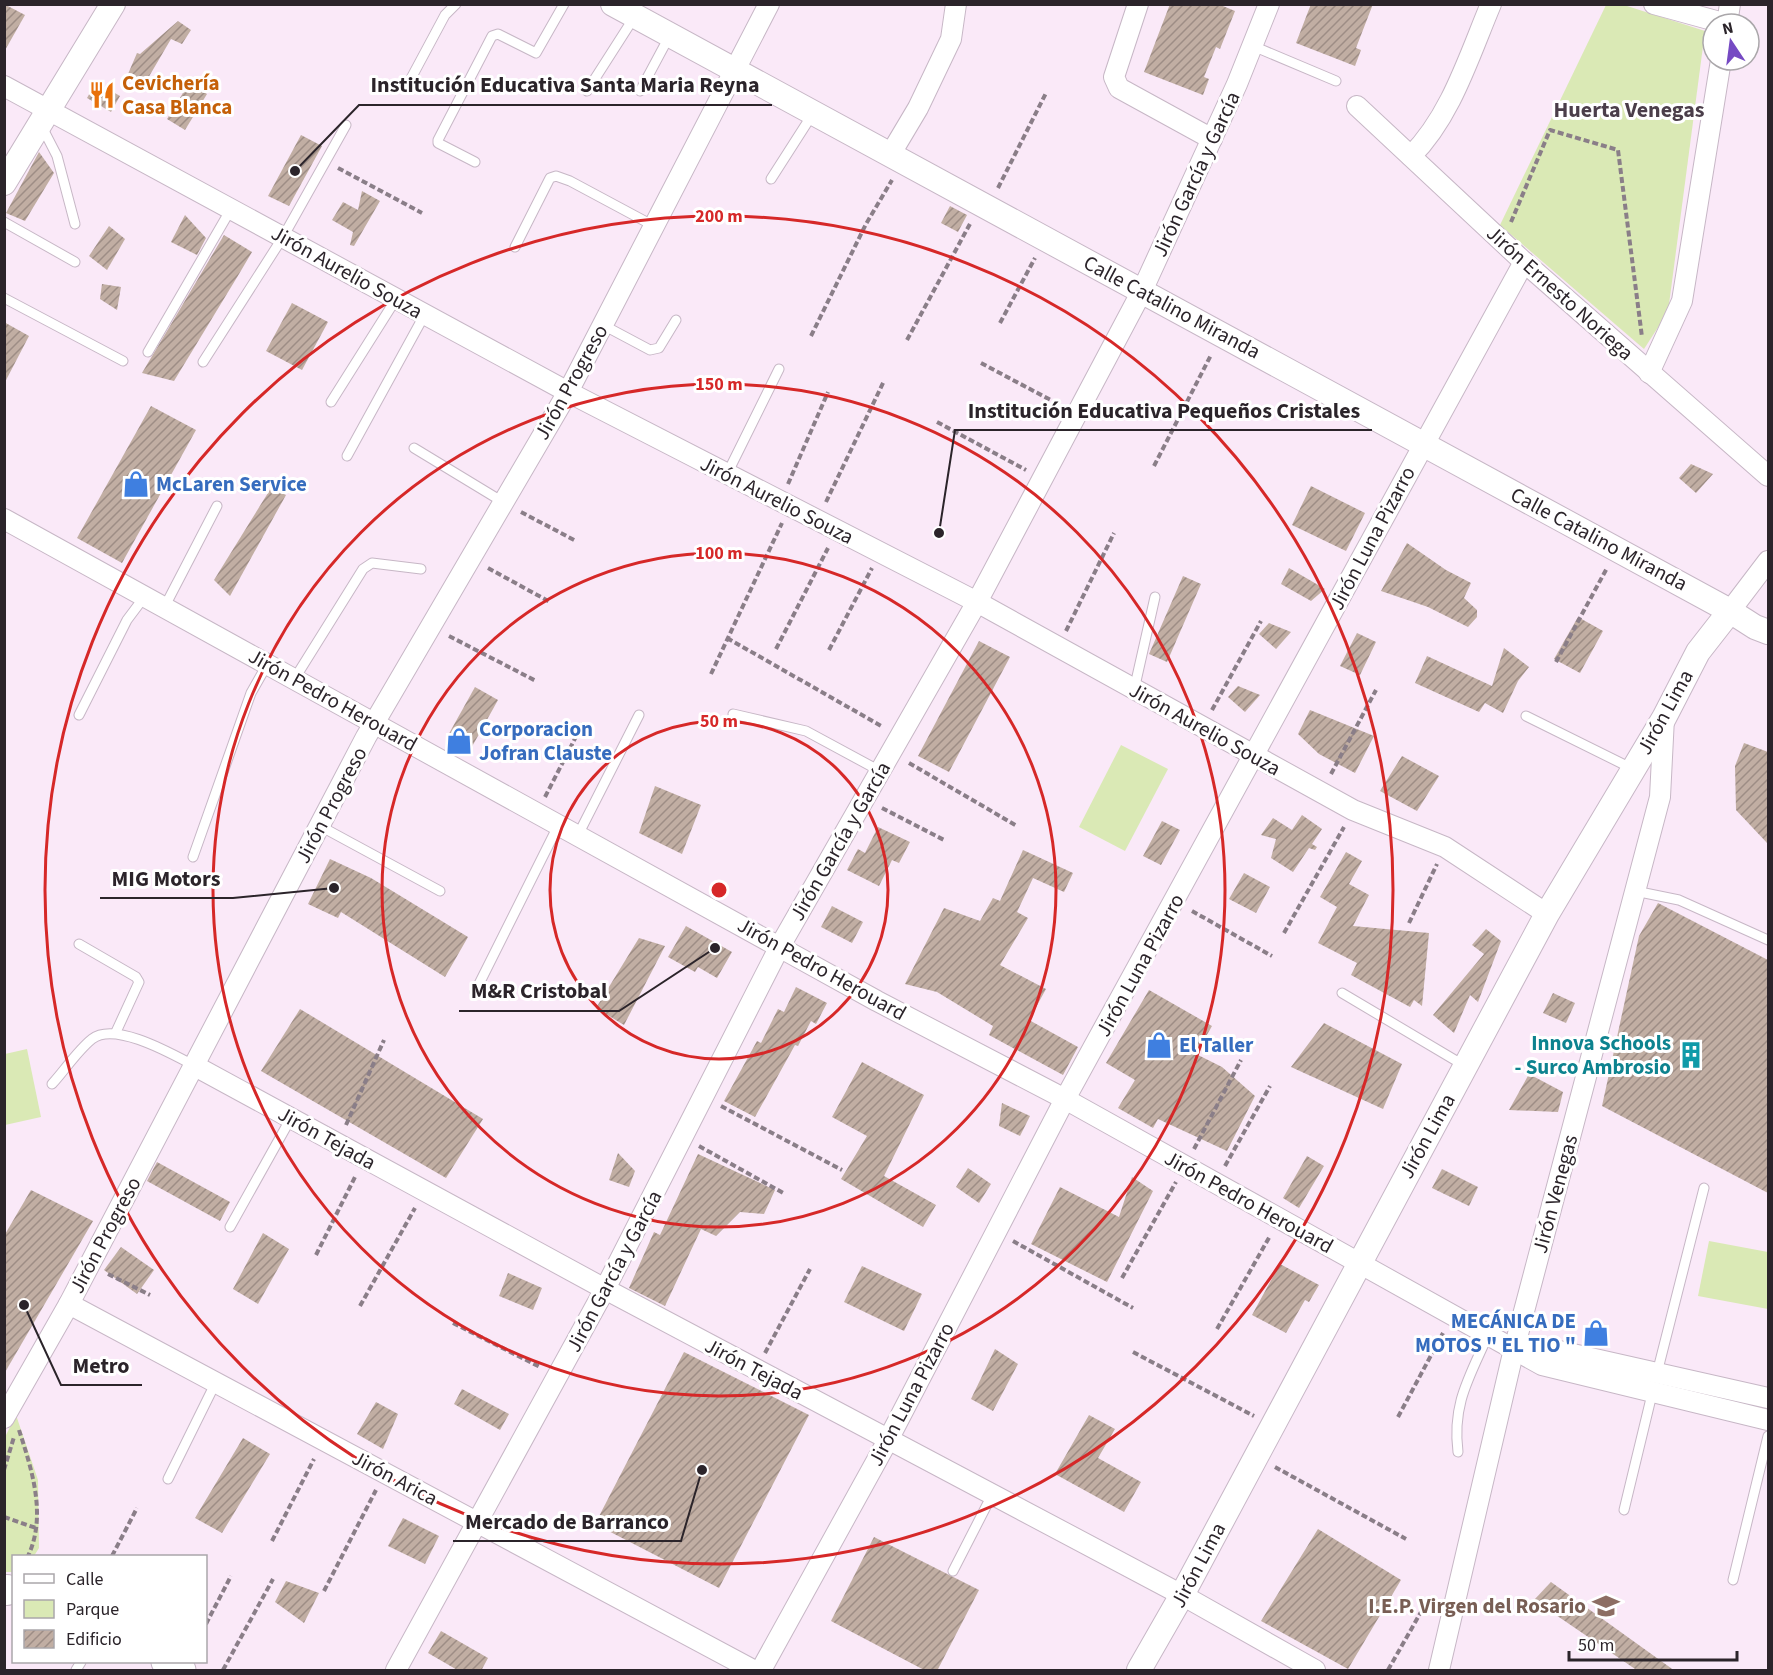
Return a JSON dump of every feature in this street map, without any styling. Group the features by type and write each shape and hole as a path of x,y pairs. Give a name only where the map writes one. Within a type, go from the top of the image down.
{"main road":[{"path":"167,1663 182,1671"}],"street":[{"path":"4,183 113,4"},
{"name":"Calle Catalino Miranda","path":"613,4 1730,610 1755,627 1768,632"},
{"name":"Jirón Progreso","path":"11,1421 89,1264 374,723 568,392 770,4"},
{"path":"896,158 951,39 956,4"},
{"path":"1138,4 1114,77 1119,88 1212,139"},
{"name":"Jirón García y García","path":"396,1671 480,1522 605,1289 780,946 977,602 1142,291 1212,139 1269,4"},
{"path":"1411,156 1425,142 1449,101 1491,4"},
{"path":"1654,4 1701,17"},
{"path":"1648,373 1682,301 1719,72"},
{"name":"Jirón Aurelio Souza","path":"4,86 44,116 231,209 568,392 977,602 1353,810 1445,847 1547,914"},
{"name":"Jirón Ernesto Noriega","path":"1357,106 1524,262 1768,476"},
{"name":"Jirón Luna Pizarro","path":"761,1671 888,1440 1065,1099 1524,262"},
{"name":"Jirón Pedro Herouard","path":"4,519 296,678 877,1001 1065,1099 1542,1365 1768,1420"},
{"path":"1730,610 1768,561"},
{"name":"Jirón Lima","path":"1139,1671 1547,914 1664,718 1698,652 1730,610"},
{"name":"Jirón Venegas","path":"1439,1671 1514,1349 1660,797 1664,718"},
{"name":"Jirón Tejada","path":"195,1066 756,1370 1182,1595 1315,1671"},
{"name":"Jirón Arica","path":"69,1304 480,1522 753,1671"},
{"path":"1514,1349 1546,1348 1658,1371 1768,1398"}],"lane":[{"path":"408,84 445,15 456,4"},
{"path":"475,162 438,143 438,140 492,36 498,34 536,53 564,4"},
{"path":"587,91 635,16"},
{"path":"640,91 670,35"},
{"path":"1253,46 1336,81"},
{"path":"771,179 814,113"},
{"path":"44,116 75,224"},
{"path":"203,362 283,237 346,125"},
{"path":"515,247 550,178 556,176 570,181 654,226"},
{"path":"148,352 231,209"},
{"path":"4,222 75,262"},
{"path":"4,298 123,362"},
{"path":"331,402 396,299"},
{"path":"347,456 425,314"},
{"path":"603,325 650,350 659,348 676,320"},
{"path":"727,474 779,369"},
{"path":"414,448 503,502"},
{"path":"165,606 217,506"},
{"path":"296,678 363,568 372,563 421,569"},
{"path":"79,715 127,620 145,596"},
{"path":"1134,690 1155,597"},
{"path":"193,857 251,693 268,663"},
{"path":"733,714 806,731 880,771"},
{"path":"578,835 639,715"},
{"path":"1526,716 1633,769"},
{"path":"475,992 559,824"},
{"path":"320,826 440,891"},
{"path":"1635,891 1678,900 1768,940"},
{"path":"78,944 136,976 139,982 116,1032"},
{"path":"1341,993 1465,1066"},
{"path":"52,1084 94,1037 116,1032 170,1053 195,1066"},
{"path":"230,1227 291,1118"},
{"path":"1624,1510 1704,1188"},
{"path":"1458,1452 1455,1426 1458,1403 1488,1335"},
{"path":"168,1479 216,1382"},
{"path":"1733,1580 1768,1436"},
{"path":"953,1571 992,1495"}],"path":[{"path":"907,340 1046,93"},
{"path":"1508,229 1550,130 1618,150 1648,373"},
{"path":"811,336 896,158"},
{"path":"325,162 422,213"},
{"path":"1000,323 1046,239"},
{"path":"1154,466 1222,334"},
{"path":"981,363 1077,414"},
{"path":"817,520 884,381"},
{"path":"711,674 785,504 828,392"},
{"path":"937,422 1042,479"},
{"path":"503,502 576,541"},
{"path":"776,649 837,531"},
{"path":"1058,647 1114,533"},
{"path":"1556,662 1618,549"},
{"path":"829,650 880,553"},
{"path":"470,558 550,602"},
{"path":"1202,727 1261,621"},
{"path":"430,626 536,681"},
{"path":"727,638 1017,826"},
{"path":"1321,793 1376,690"},
{"path":"537,812 583,723"},
{"path":"865,798 946,841"},
{"path":"1284,933 1353,810"},
{"path":"1409,923 1445,847"},
{"path":"1174,902 1272,956"},
{"path":"338,1144 384,1040"},
{"path":"1122,1278 1185,1166 1241,1059"},
{"path":"1215,1183 1270,1086"},
{"path":"704,1096 842,1170"},
{"path":"683,1137 785,1194"},
{"path":"316,1255 364,1158"},
{"path":"360,1306 425,1191"},
{"path":"1217,1329 1280,1219"},
{"path":"996,1232 1133,1308"},
{"path":"89,1264 150,1295"},
{"path":"756,1370 810,1269"},
{"path":"1398,1417 1453,1316"},
{"path":"453,1323 558,1376"},
{"path":"1133,1352 1272,1426"},
{"path":"4,1470 11,1421"},
{"path":"11,1421 35,1478 36,1528 29,1555"},
{"path":"272,1541 324,1440"},
{"path":"1256,1456 1406,1539"},
{"path":"324,1591 386,1472"},
{"path":"113,1555 137,1508"},
{"path":"4,1517 36,1528"},
{"path":"207,1622 231,1576"},
{"path":"223,1671 273,1579"},
{"path":"1388,1671 1421,1612"}],"green space":[{"path":"1606,5 1624,5 1701,30 1701,61 1668,312 1644,349 1500,225"},
{"path":"1121,745 1168,769 1125,851 1079,827"},
{"path":"27,1049 41,1117 5,1125 5,1054"},
{"path":"1709,1241 1768,1252 1768,1309 1698,1296"},
{"path":"16,1415 38,1480 39,1548 35,1555 12,1555 12,1572 5,1572 5,1437"}],"building":[{"path":"4,4 25,15 4,52"},
{"path":"1170,4 1218,4 1235,11 1220,49 1216,47 1204,77 1209,79 1203,95 1144,72"},
{"path":"1311,4 1373,4 1356,48 1361,50 1355,66 1296,43"},
{"path":"178,21 191,30 182,44 171,39 144,85 128,74 137,53 140,54"},
{"path":"96,82 120,96 111,112 87,98"},
{"path":"189,83 207,94 185,130 167,119"},
{"path":"301,135 322,146 289,206 268,196"},
{"path":"39,152 54,173 25,221 6,213"},
{"path":"362,191 380,201 354,246 350,245 353,232 332,220 343,202 358,210"},
{"path":"950,206 967,215 958,232 941,223"},
{"path":"185,215 206,238 197,255 171,242"},
{"path":"109,226 125,239 107,270 89,256"},
{"path":"224,235 252,252 239,274 174,381 142,373"},
{"path":"102,284 121,287 117,310 100,299"},
{"path":"292,303 328,322 302,370 266,351"},
{"path":"4,322 29,336 4,384"},
{"name":"McLaren Service","path":"151,406 196,430 122,563 77,538"},
{"path":"1691,464 1713,474 1696,493 1679,478"},
{"path":"1311,486 1365,513 1346,551 1292,525"},
{"path":"271,488 286,495 230,596 214,580"},
{"path":"1407,543 1446,570 1471,583 1464,598 1477,610 1477,617 1468,627 1428,607 1381,591"},
{"path":"1289,568 1325,589 1311,601 1281,584"},
{"path":"1183,576 1201,584 1167,662 1149,654"},
{"path":"1578,617 1603,631 1580,673 1554,659"},
{"path":"1269,623 1291,632 1276,649 1259,634"},
{"path":"1357,633 1376,642 1360,675 1340,666"},
{"path":"979,641 1010,657 949,772 918,756"},
{"path":"1504,648 1529,667 1518,681 1503,713 1485,703 1479,712 1415,683 1427,656 1492,686"},
{"path":"1238,686 1260,695 1245,712 1228,697"},
{"path":"475,687 498,700 469,752 446,739"},
{"path":"1310,710 1374,736 1355,773 1319,754 1298,734"},
{"path":"1744,743 1768,752 1768,844 1736,810 1735,766"},
{"path":"1402,756 1439,776 1417,811 1380,791"},
{"path":"655,786 701,805 682,854 639,833"},
{"path":"1302,815 1322,829 1312,844 1317,847 1315,850 1309,848 1293,872 1271,858 1276,839 1261,835 1273,818 1292,830"},
{"path":"1162,821 1180,830 1161,865 1143,856"},
{"path":"878,827 910,842 899,863 892,860 879,886 847,870 858,849 865,853"},
{"path":"1023,850 1073,873 1064,892 1033,878 1017,912 1028,918 1000,965 1046,989 1029,1020 1078,1047 1063,1075 989,1035 993,1026 937,992 905,984 944,908 980,921 993,898 1000,901"},
{"path":"1346,852 1362,861 1349,884 1369,895 1353,926 1429,933 1422,1006 1414,1000 1410,1007 1351,975 1357,963 1318,943 1337,907 1320,897"},
{"path":"330,859 371,878 468,937 445,977 341,912 338,918 308,904"},
{"path":"1244,873 1270,887 1256,913 1229,899"},
{"name":"Innova Schools - Surco Ambrosio","path":"1658,903 1768,960 1768,1193 1602,1106 1639,936"},
{"path":"832,906 863,922 852,943 821,927"},
{"path":"686,926 732,952 717,978 698,967 695,972 668,957"},
{"path":"1486,929 1501,941 1478,1002 1470,995 1454,1033 1433,1015 1484,954 1472,945"},
{"path":"639,938 665,946 624,1025 596,1008"},
{"path":"796,987 827,1003 816,1024 811,1021 798,1046 795,1045 755,1117 724,1101 757,1041 761,1043 778,1009 784,1012"},
{"path":"1149,990 1212,1026 1196,1054 1222,1067 1255,1096 1227,1151 1158,1119 1153,1128 1118,1108 1135,1080 1106,1063"},
{"path":"1553,993 1575,1003 1566,1023 1543,1013"},
{"path":"300,1009 483,1119 446,1178 261,1071"},
{"path":"1324,1023 1402,1064 1383,1109 1291,1067"},
{"path":"862,1062 924,1095 884,1176 936,1205 923,1227 841,1179 867,1136 832,1117"},
{"path":"1529,1074 1563,1092 1558,1112 1509,1110"},
{"path":"1002,1103 1030,1116 1020,1136 999,1126"},
{"path":"618,1153 635,1171 629,1187 609,1180"},
{"path":"698,1154 775,1190 764,1214 740,1212 716,1236 701,1229 665,1306 629,1288 654,1232 660,1235"},
{"path":"1307,1156 1324,1166 1299,1208 1283,1198"},
{"path":"157,1162 230,1202 220,1221 147,1181"},
{"path":"968,1168 991,1184 979,1203 956,1187"},
{"path":"1442,1169 1478,1187 1469,1206 1432,1188"},
{"path":"1132,1177 1153,1191 1107,1282 1031,1244 1060,1187 1119,1217"},
{"path":"31,1190 93,1221 4,1374 4,1236"},
{"path":"263,1233 289,1249 258,1304 233,1289"},
{"path":"121,1247 154,1270 137,1294 104,1270"},
{"path":"1280,1264 1319,1285 1309,1302 1305,1300 1286,1333 1252,1315"},
{"path":"862,1266 922,1294 904,1331 844,1302"},
{"path":"508,1273 542,1288 533,1310 499,1296"},
{"path":"995,1349 1018,1364 993,1411 971,1399"},
{"path":"684,1352 809,1415 719,1588 595,1524"},
{"path":"462,1389 509,1414 500,1430 454,1404"},
{"path":"376,1402 398,1414 383,1449 357,1434"},
{"path":"1089,1415 1115,1429 1098,1458 1141,1482 1124,1512 1055,1474"},
{"path":"243,1438 270,1454 222,1533 195,1518"},
{"path":"403,1518 439,1536 425,1564 388,1546"},
{"path":"1318,1529 1401,1580 1348,1669 1261,1621"},
{"path":"874,1537 979,1590 937,1671 926,1671 831,1621"},
{"path":"286,1581 319,1593 304,1623 275,1602"},
{"path":"1551,1582 1675,1671 1638,1671 1534,1600"},
{"path":"441,1631 488,1658 481,1671 459,1671 428,1653"}],"place":[{"name":"Cevichería Casa Blanca","path":"102,95"},
{"name":"Institución Educativa Santa Maria Reyna","path":"295,171"},
{"name":"McLaren Service","path":"136,484"},
{"name":"Institución Educativa Pequeños Cristales","path":"939,533"},
{"name":"Corporacion Jofran Clauste","path":"459,741"},
{"name":"MIG Motors","path":"334,888"},
{"name":"M&R Cristobal","path":"715,948"},
{"name":"El Taller","path":"1159,1045"},
{"name":"Innova Schools - Surco Ambrosio","path":"1691,1055"},
{"name":"Metro","path":"24,1305"},
{"name":"MECÁNICA DE MOTOS \" EL TIO \"","path":"1596,1333"},
{"name":"Mercado de Barranco","path":"702,1470"},
{"name":"I.E.P. Virgen del Rosario","path":"1606,1606"}],"district":[{"name":"Huerta Venegas","path":"1629,109"}]}
